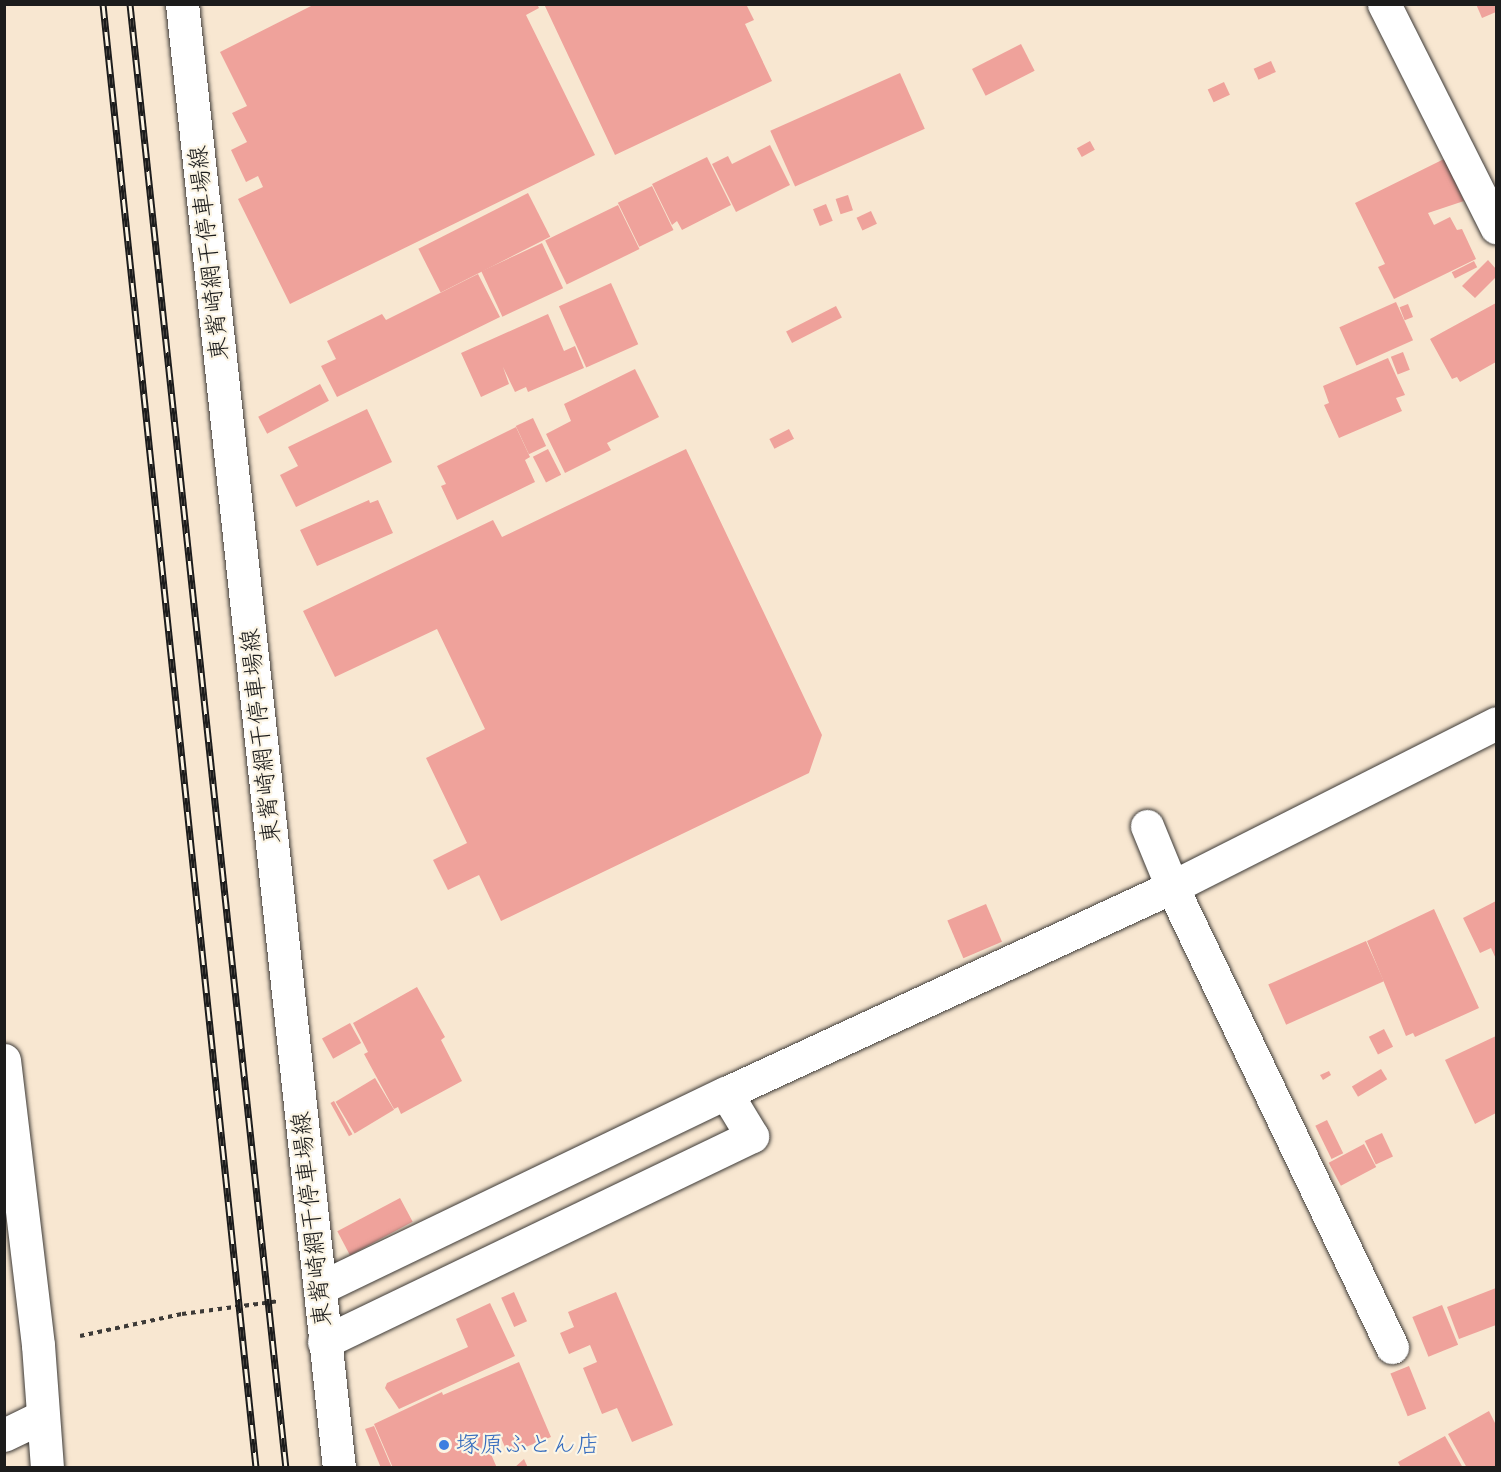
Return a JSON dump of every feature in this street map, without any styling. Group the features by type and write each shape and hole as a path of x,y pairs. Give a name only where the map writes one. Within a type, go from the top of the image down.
{"street":[{"name":"東觜崎網干停車場線","path":"182,4 339,1467"},
{"path":"1384,4 1497,227"},
{"path":"320,1288 726,1093 1172,886 1497,723"},
{"path":"1147,826 1172,886 1392,1347"},
{"path":"4,1060 38,1345 41,1417 47,1467"},
{"path":"324,1342 752,1136 726,1093"},
{"path":"4,1435 41,1417"}],"path":[{"path":"38,1345 182,1314 269,1304 320,1288"}],"building":[{"path":"315,4 537,4 539,8 526,15 595,155 290,304 238,199 263,187 258,176 246,182 231,150 247,142 232,113 247,106 220,52"},
{"path":"544,4 746,4 754,20 745,24 772,81 615,155"},
{"path":"1476,4 1496,4 1496,12 1482,18"},
{"path":"1021,44 1035,71 986,96 972,69"},
{"path":"1271,61 1276,72 1259,80 1254,69"},
{"path":"900,73 925,129 795,186 770,131"},
{"path":"1224,82 1230,95 1214,102 1208,90"},
{"path":"1090,141 1095,150 1082,157 1077,148"},
{"path":"770,145 790,185 736,212 712,164 728,156 732,164"},
{"path":"707,157 731,205 682,230 677,221 672,225 652,184"},
{"path":"1444,159 1464,201 1428,213 1434,225 1450,217 1457,230 1462,229 1476,259 1394,299 1378,267 1385,264 1355,203"},
{"path":"652,186 673,230 639,247 618,203"},
{"path":"528,193 550,237 441,293 418,249"},
{"path":"848,195 853,210 841,214 836,199"},
{"path":"826,204 833,221 820,226 813,209"},
{"path":"618,205 639,249 567,285 545,241"},
{"path":"871,211 877,224 862,230 856,218"},
{"path":"542,243 563,288 502,317 481,271"},
{"path":"1488,260 1496,269 1496,277 1475,298 1462,286"},
{"path":"1474,261 1477,267 1455,279 1452,272"},
{"path":"478,274 500,317 337,397 321,366 336,359 327,341 382,314 386,320"},
{"path":"611,283 638,344 586,367 559,306"},
{"path":"1396,302 1413,340 1356,366 1339,327"},
{"path":"1496,303 1496,362 1460,382 1457,377 1452,379 1430,339"},
{"path":"1408,304 1413,317 1405,320 1400,307"},
{"path":"836,306 842,318 792,343 786,331"},
{"path":"548,314 564,351 575,346 584,368 528,392 526,387 515,392 503,367 509,384 481,397 461,353"},
{"path":"1403,352 1410,370 1398,374 1391,357"},
{"path":"1388,358 1405,395 1396,398 1402,411 1339,438 1324,405 1329,403 1323,386"},
{"path":"635,369 659,417 607,443 611,450 565,473 546,434 571,421 564,404"},
{"path":"320,384 329,401 267,434 258,417"},
{"path":"367,409 392,462 296,507 280,475 298,466 288,447"},
{"path":"533,418 546,446 529,454 516,426"},
{"path":"516,427 530,457 525,460 535,482 457,520 441,486 446,484 437,466"},
{"path":"789,429 794,439 774,449 769,439"},
{"path":"548,449 561,475 546,483 533,457"},
{"path":"686,449 822,735 809,773 501,921 479,875 448,890 433,860 467,843 426,758 485,729 437,629 335,677 303,611 493,520 502,537"},
{"path":"369,500 370,503 378,500 393,533 317,566 300,530"},
{"path":"1496,901 1496,959 1491,948 1480,953 1463,918"},
{"path":"986,904 1002,942 963,958 947,920"},
{"path":"1434,909 1479,1008 1415,1037 1413,1033 1406,1036 1367,941"},
{"path":"1366,941 1384,981 1286,1025 1268,985"},
{"path":"417,987 445,1037 441,1040 462,1081 401,1114 398,1107 394,1109 364,1054 368,1052 353,1023"},
{"path":"350,1023 361,1043 333,1059 322,1039"},
{"path":"1384,1029 1393,1047 1378,1055 1369,1037"},
{"path":"1496,1036 1496,1113 1475,1124 1445,1060"},
{"path":"1381,1069 1387,1079 1358,1097 1352,1087"},
{"path":"1329,1071 1331,1075 1323,1080 1320,1075"},
{"path":"375,1078 394,1110 355,1133 336,1102"},
{"path":"334,1101 352,1134 349,1136 331,1103"},
{"path":"1327,1120 1343,1153 1332,1159 1315,1126"},
{"path":"1382,1133 1393,1157 1376,1165 1365,1141"},
{"path":"1364,1144 1376,1167 1341,1186 1329,1163"},
{"path":"400,1198 413,1222 350,1255 337,1231"},
{"path":"1496,1288 1496,1325 1459,1339 1447,1307"},
{"path":"514,1292 527,1321 514,1327 501,1298"},
{"path":"616,1292 673,1425 632,1442 617,1408 602,1414 583,1368 597,1362 590,1345 569,1354 560,1333 574,1327 568,1312"},
{"path":"490,1303 515,1356 399,1409 385,1388 387,1383 468,1347 456,1319"},
{"path":"1442,1305 1458,1345 1428,1357 1412,1317"},
{"path":"519,1362 551,1437 508,1454 498,1431 484,1438 497,1468 393,1468 374,1424 442,1392 443,1395"},
{"path":"1409,1366 1426,1409 1408,1416 1390,1373"},
{"path":"1489,1411 1496,1425 1496,1468 1467,1468 1448,1434"},
{"path":"374,1426 392,1468 381,1468 365,1429"},
{"path":"1445,1436 1463,1468 1401,1468 1398,1462"},
{"path":"524,1459 528,1468 514,1468"}],"railway":[{"path":"103,4 256,1468"},
{"path":"130,4 286,1468"}],"place":[{"name":"塚原ふとん店","path":"444,1445"}]}
